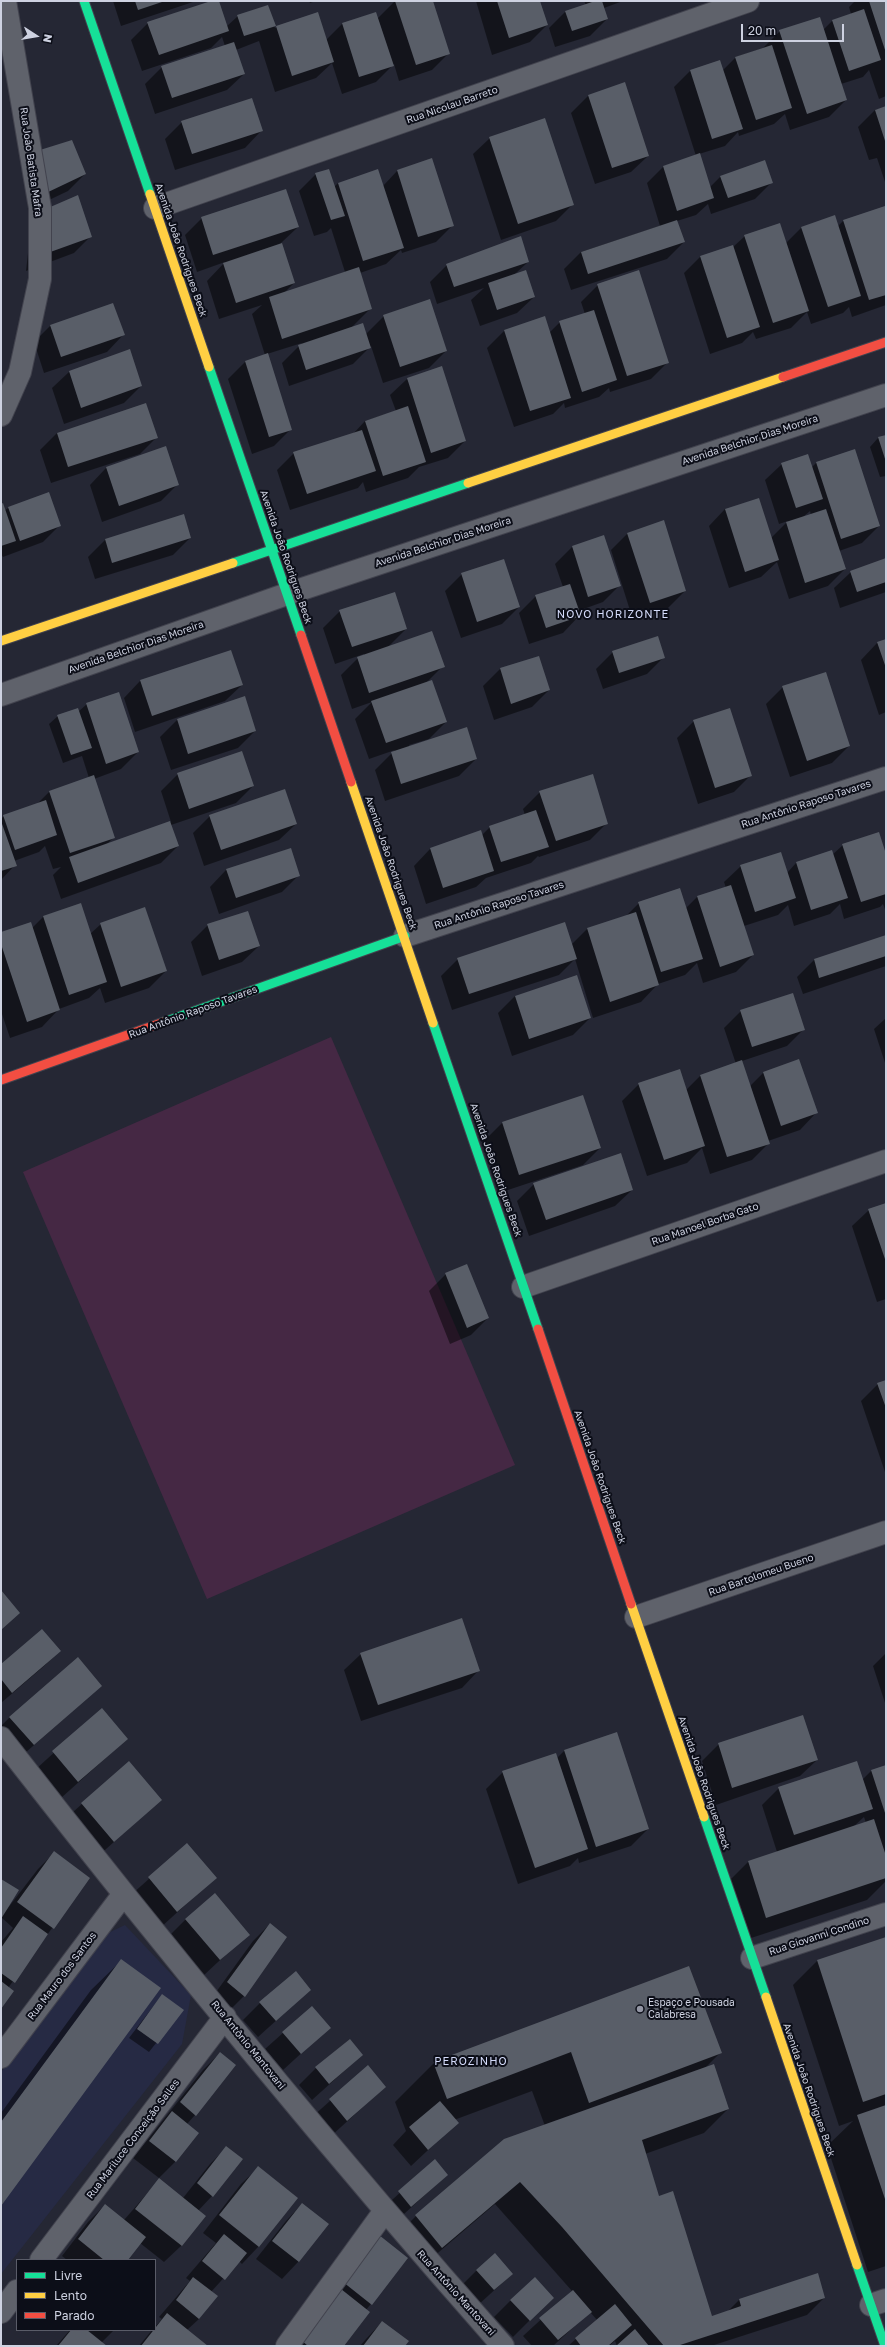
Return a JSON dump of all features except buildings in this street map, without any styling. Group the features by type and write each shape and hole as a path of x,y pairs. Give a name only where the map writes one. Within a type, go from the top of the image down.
{"street":[{"name":"Rua João Batista Mafra","path":"1,415 20,372 40,280 40,208 5,1"},
{"name":"Avenida João Rodrigues Beck","path":"84,1 405,936 752,1958 879,2302 885,2346"},
{"name":"Rua Nicolau Barreto","path":"155,208 748,1"},
{"path":"1,641 886,342"},
{"name":"Avenida Belchior Dias Moreira","path":"1,695 287,594 886,395"},
{"name":"Rua Antônio Raposo Tavares","path":"1,1080 405,936 886,778"},
{"name":"Rua Manoel Borba Gato","path":"523,1286 886,1160"},
{"name":"Rua Bartolomeu Bueno","path":"636,1617 886,1532"},
{"name":"Rua Antônio Mantovani","path":"1,1738 123,1894 384,2212 503,2346"},
{"name":"Rua Mauro dos Santos","path":"1,2057 123,1894"},
{"name":"Rua Giovanni Condino","path":"752,1958 886,1914"},
{"name":"Rua Mariluce Conceição Salles","path":"42,2259 225,2017"},
{"path":"287,2346 384,2212"},
{"path":"1,2312 16,2292"}],"shaded area":[{"path":"331,1037 515,1465 207,1599 23,1172"},
{"path":"125,1925 191,1995 182,2044 1,2274 1,2072 106,1934"}],"traffic: fast":[{"path":"84,1 150,194"},
{"path":"209,367 301,635"},
{"path":"233,563 468,483"},
{"path":"164,1022 405,936"},
{"path":"433,1023 538,1329"},
{"path":"704,1817 766,1997"},
{"path":"857,2265 885,2346"}],"traffic: slow":[{"path":"150,194 209,367"},
{"path":"468,483 783,377"},
{"path":"1,641 233,563"},
{"path":"351,782 433,1023"},
{"path":"631,1604 704,1817"},
{"path":"766,1997 857,2265"}],"traffic: jam":[{"path":"783,377 886,342"},
{"path":"301,635 351,782"},
{"path":"1,1080 164,1022"},
{"path":"538,1329 631,1604"}],"place":[{"name":"Espaço e Pousada Calabresa","path":"640,2009"}],"district":[{"name":"NOVO HORIZONTE","path":"613,615"},
{"name":"PEROZINHO","path":"471,2062"}]}
